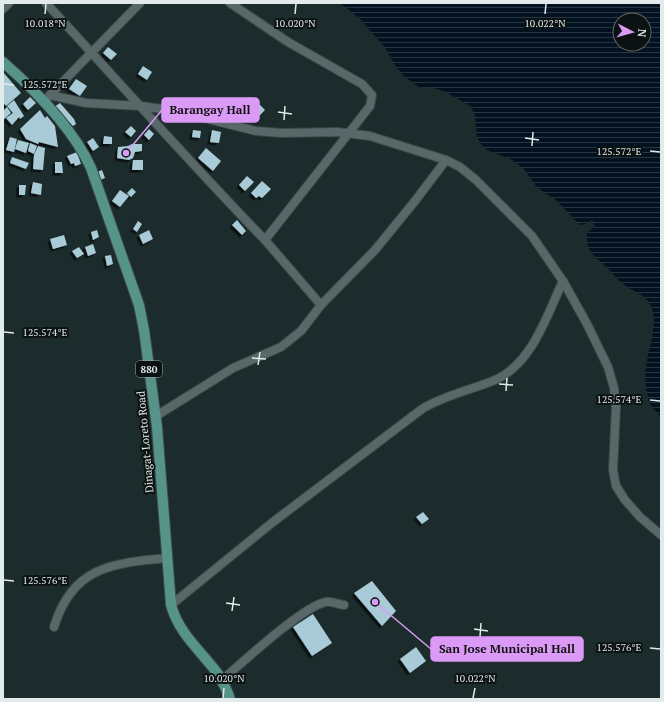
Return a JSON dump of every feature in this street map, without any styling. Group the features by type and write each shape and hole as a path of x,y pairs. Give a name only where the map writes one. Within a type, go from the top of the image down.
{"main road":[{"name":"Dinagat-Loreto Road","path":"3,62 47,98 78,143 92,168 139,305 156,416 171,605 177,623 222,680 230,699"}],"street":[{"path":"3,9 9,3"},
{"path":"46,3 141,106 187,159 265,240 321,305"},
{"path":"47,98 93,53 140,3"},
{"path":"230,3 288,42 369,89 372,95 370,106 265,240"},
{"path":"47,98 86,103 141,106 176,111 256,131 282,133 349,133 370,136 446,160 460,167 476,180 532,236 563,281 587,324 608,368 614,388 616,407 613,470 616,486 625,500 640,517 661,535"},
{"path":"156,416 233,368 281,347 301,331 321,305 375,250 416,201 446,160"},
{"path":"171,605 273,522 422,409 449,396 496,379 513,368 525,356 563,281"},
{"path":"54,627 58,613 67,595 76,585 93,574 112,565 126,561 167,558"},
{"path":"222,680 270,639 316,605 327,602 344,605"}],"water":[{"path":"340,3 661,3 661,417 650,403 645,380 645,371 654,326 653,311 650,304 644,297 625,285 590,251 587,243 587,232 595,227 592,220 580,225 554,198 536,186 523,168 512,160 487,150 477,137 475,115 470,106 446,92 434,88 419,87 405,77 395,65 384,46 358,17"}],"building":[{"path":"108,47 117,54 111,60 103,53"},
{"path":"143,66 152,72 147,80 138,74"},
{"path":"3,72 21,93 6,106 3,102"},
{"path":"76,79 87,86 80,96 69,89"},
{"path":"30,97 36,103 28,110 23,104"},
{"path":"250,97 256,102 250,108 245,103"},
{"path":"14,100 24,116 20,119 19,117 12,125 6,118 13,113 7,106"},
{"path":"60,103 74,119 76,124 73,126 54,107"},
{"path":"259,104 265,110 258,117 252,112"},
{"path":"7,107 11,113 3,120 3,111"},
{"path":"40,110 45,118 47,116 55,126 58,147 39,142 38,144 26,139 20,129"},
{"path":"131,126 136,131 131,137 125,132"},
{"path":"149,129 154,134 149,140 144,135"},
{"path":"193,130 201,131 200,138 192,137"},
{"path":"212,130 221,132 219,143 210,142"},
{"path":"104,136 112,137 112,144 103,144"},
{"path":"10,137 17,139 14,152 6,150"},
{"path":"93,138 99,147 93,151 87,142"},
{"path":"18,140 29,143 26,153 15,149"},
{"path":"30,143 37,146 34,154 28,151"},
{"path":"132,144 142,144 142,151 135,152 133,158 129,160 117,158 118,147"},
{"path":"38,146 45,148 43,170 33,169 34,155"},
{"path":"206,148 221,161 213,171 198,158"},
{"path":"77,152 81,164 75,166 74,163 71,164 67,156"},
{"path":"12,157 29,163 26,169 10,163"},
{"path":"133,160 143,160 143,170 132,170"},
{"path":"55,162 62,162 63,173 55,173"},
{"path":"102,170 105,178 100,180 97,172"},
{"path":"247,176 254,182 245,191 239,185"},
{"path":"262,181 271,189 262,198 259,196 256,198 251,193"},
{"path":"33,182 42,184 41,195 31,193"},
{"path":"19,185 26,185 25,195 19,195"},
{"path":"132,188 136,192 131,197 127,193"},
{"path":"120,190 129,196 120,207 112,201"},
{"path":"237,220 246,231 242,235 232,225"},
{"path":"138,221 142,224 137,232 133,229"},
{"path":"97,230 99,237 93,240 91,232"},
{"path":"149,230 153,239 143,244 139,235"},
{"path":"64,235 67,245 53,249 50,239"},
{"path":"93,244 96,253 88,256 85,247"},
{"path":"79,247 84,254 77,258 72,251"},
{"path":"111,255 113,264 107,266 105,256"},
{"path":"423,512 429,519 422,524 416,517"},
{"path":"372,581 396,611 382,626 354,593"},
{"path":"313,614 332,643 312,656 293,627"},
{"path":"416,647 426,661 410,673 400,659"}],"place":[{"name":"Barangay Hall","path":"126,153"},
{"name":"San Jose Municipal Hall","path":"375,602"}]}
